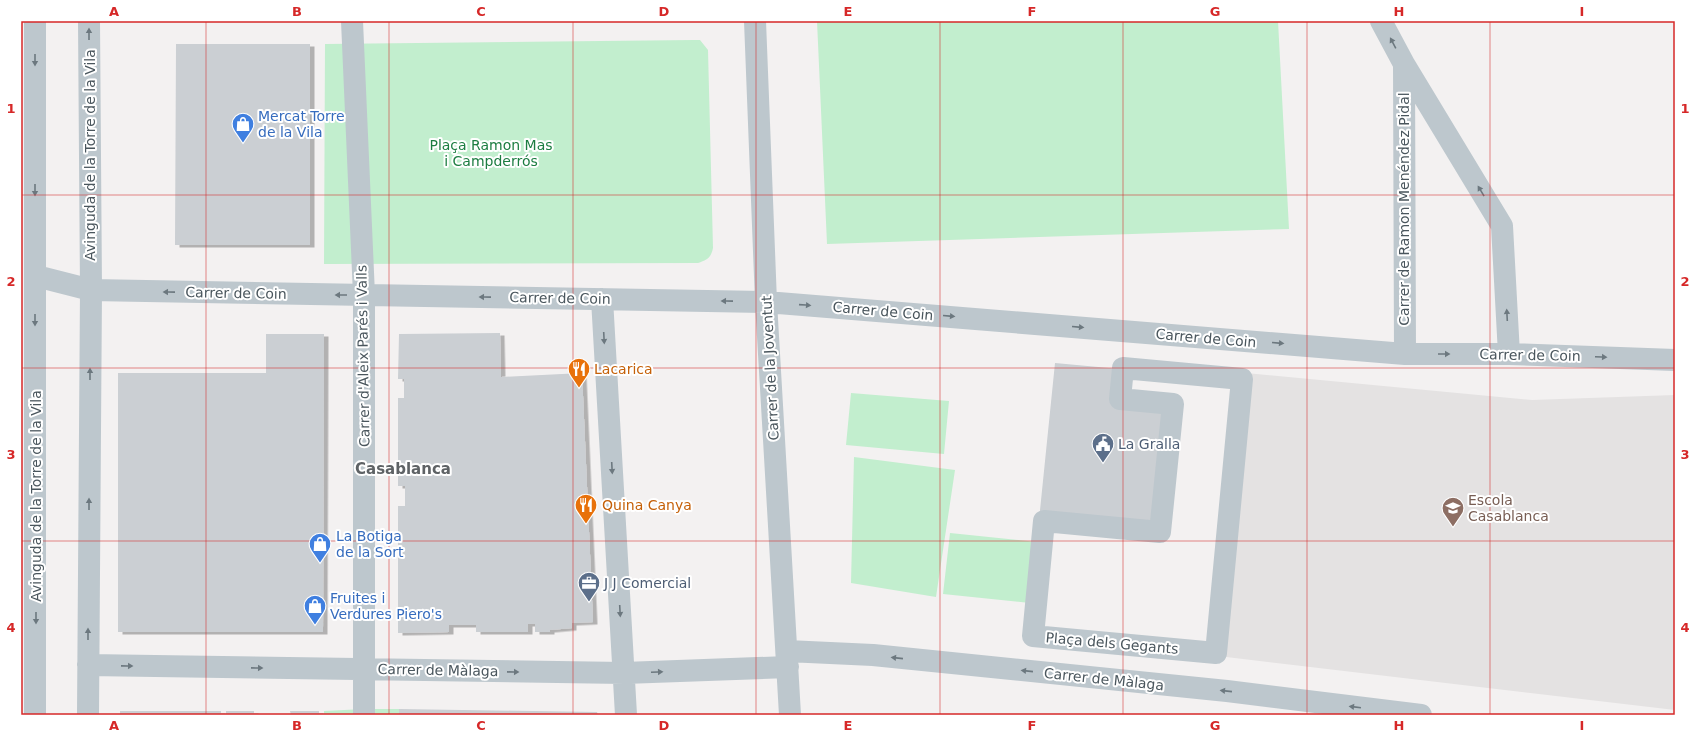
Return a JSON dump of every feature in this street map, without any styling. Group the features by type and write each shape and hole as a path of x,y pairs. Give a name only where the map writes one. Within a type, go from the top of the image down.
{"street":[{"name":"Avinguda de la Torre de la Vila","path":"35,21 35,715"},
{"name":"Avinguda de la Torre de la Vila","path":"88,715 91,290 89,21"},
{"name":"Carrer d'Aleix Parés i Valls","path":"352,21 364,295 364,715"},
{"name":"Carrer de la Joventut","path":"755,21 766,302 790,715"},
{"name":"Carrer de Ramon Menéndez Pidal","path":"1381,21 1404,64 1502,226 1509,354"},
{"name":"Carrer de Ramon Menéndez Pidal","path":"1404,64 1404,354"},
{"path":"36,276 91,290"},
{"name":"Carrer de Coin","path":"91,290 766,302 1404,354 1509,354 1675,360"},
{"path":"602,299 626,715"},
{"name":"Plaça dels Gegants","path":"1123,368 1242,379 1216,653 1033,636 1044,521 1160,532 1173,404 1120,399 1123,368"},
{"name":"Carrer de Màlaga","path":"88,665 624,673 787,659 873,656 1219,690 1421,715"}],"shaded area":[{"name":"Escola Casablanca","path":"1246,373 1532,400 1675,395 1675,710 1218,656"}],"green space":[{"path":"817,21 1278,21 1289,229 827,244"},
{"name":"Plaça Ramon Mas i Campderrós","path":"700,40 708,50 713,248 710,256 706,260 698,263 324,264 325,44"},
{"path":"851,393 949,401 944,454 846,445"},
{"path":"854,457 955,470 936,597 851,583"},
{"path":"950,533 1037,542 1030,603 943,594"},
{"path":"399,709 399,715 324,715 324,711"}],"building":[{"name":"Mercat Torre de la Vila","path":"176,44 310,44 310,245 175,245"},
{"path":"500,333 501,377 582,373 593,622 572,623 572,628 550,630 550,632 535,632 535,624 528,624 528,632 476,632 476,625 449,625 449,632 398,633 398,506 405,506 405,486 398,486 398,398 404,398 404,379 398,379 399,334"},
{"path":"266,334 324,334 323,632 118,632 118,373 266,373"},
{"name":"La Gralla","path":"1055,363 1120,369 1117,402 1167,409 1157,527 1039,520"},
{"path":"399,709 597,712 598,715 399,715"},
{"path":"120,711 221,711 221,715 120,715"},
{"path":"226,711 254,711 254,715 226,715"},
{"path":"290,711 319,711 319,715 291,715"}],"place":[{"name":"Mercat Torre de la Vila","path":"243,144"},
{"name":"Lacarica","path":"579,388"},
{"name":"La Gralla","path":"1103,464"},
{"name":"Quina Canya","path":"586,524"},
{"name":"Escola Casablanca","path":"1453,528"},
{"name":"La Botiga de la Sort","path":"320,564"},
{"name":"J J Comercial","path":"589,602"},
{"name":"Fruites i Verdures Piero's","path":"315,626"}],"district":[{"name":"Casablanca","path":"403,469"}]}
